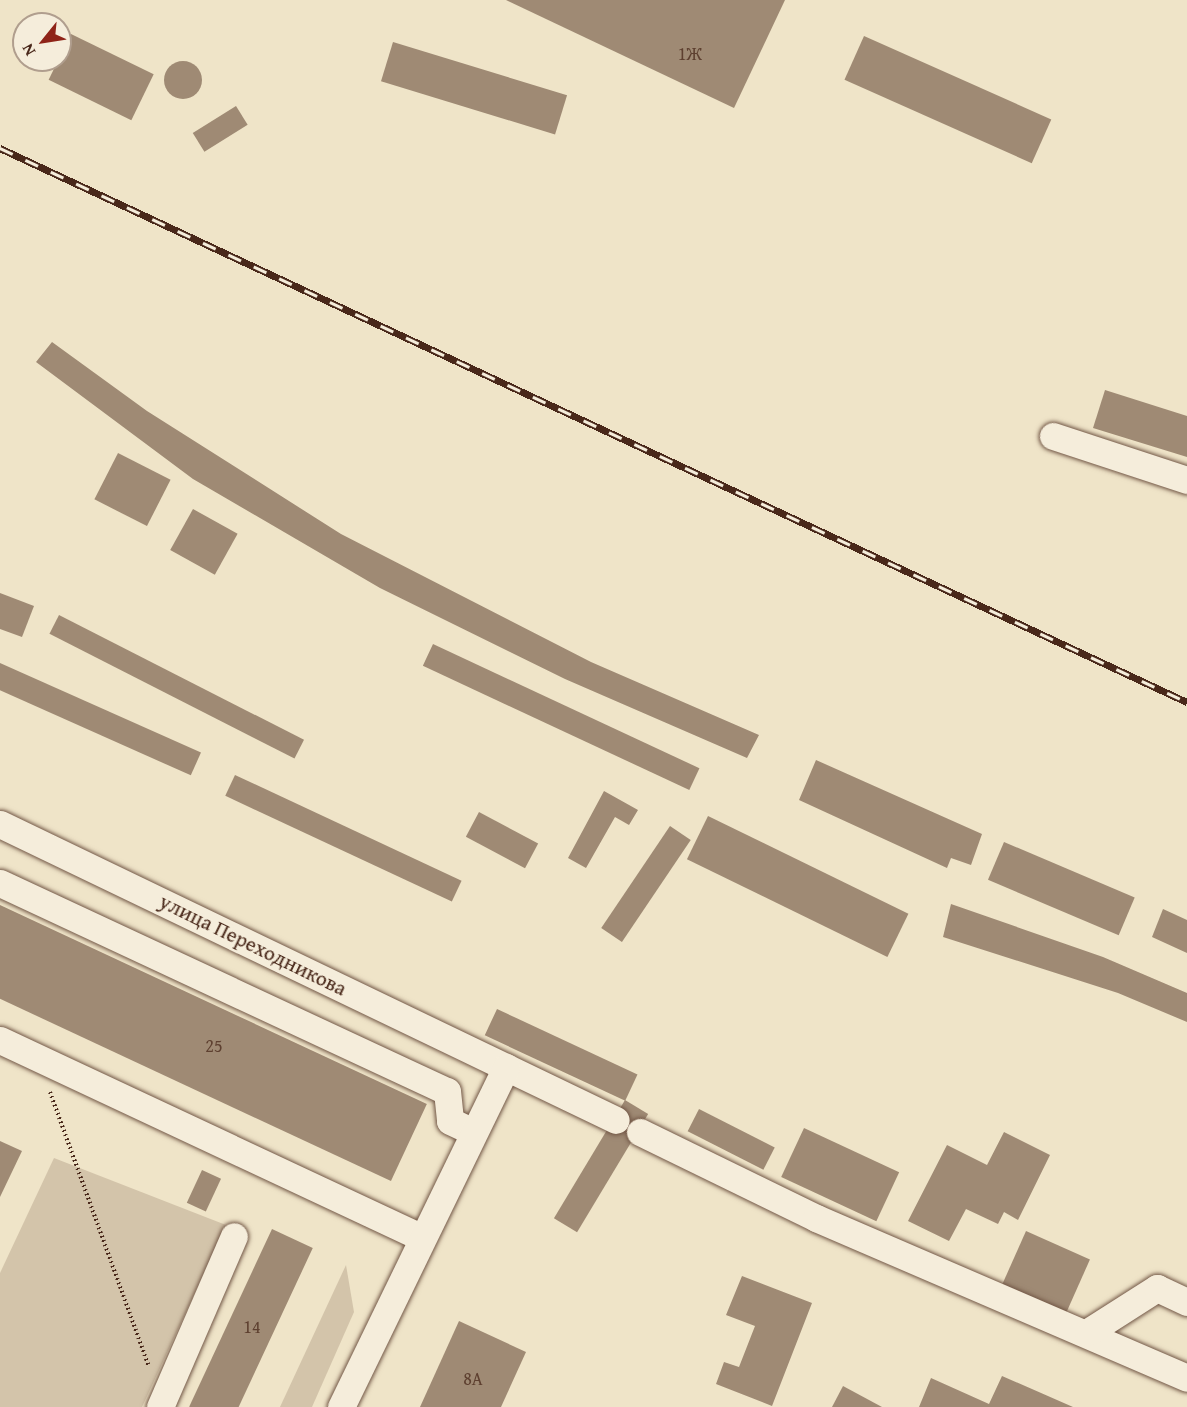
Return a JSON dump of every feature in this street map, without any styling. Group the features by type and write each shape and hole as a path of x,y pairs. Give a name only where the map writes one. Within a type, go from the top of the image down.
{"street":[{"path":"1053,436 1187,480"},
{"name":"улица Переходникова","path":"0,824 616,1120"},
{"path":"0,883 447,1091 450,1121 474,1132"},
{"path":"0,1040 421,1237"},
{"path":"341,1407 421,1237 506,1067"},
{"path":"640,1132 816,1218 1088,1332 1187,1378"},
{"path":"161,1405 234,1236"},
{"path":"1088,1332 1157,1288 1187,1302"}],"path":[{"path":"38,1058 161,1405"}],"shaded area":[{"path":"54,1158 226,1225 142,1407 0,1407 0,1273"},
{"path":"346,1265 354,1312 312,1407 280,1407"}],"building":[{"path":"506,0 785,0 734,108"},
{"path":"72,34 154,74 131,120 49,80 52,72 72,72"},
{"path":"864,36 1051,119 1032,163 844,80"},
{"path":"393,42 567,95 555,134 381,81"},
{"path":"183,61 190,62 196,67 201,73 201,87 196,93 190,98 183,99 176,98 170,93 165,87 164,80 165,73 170,67 176,62"},
{"path":"236,106 248,125 204,152 193,133"},
{"path":"52,342 147,411 341,534 591,662 759,735 747,758 565,679 380,588 193,479 36,362"},
{"path":"1105,390 1187,416 1187,457 1093,428"},
{"path":"118,453 171,480 147,526 94,499"},
{"path":"193,509 238,534 215,575 170,550"},
{"path":"0,593 34,606 22,637 0,629"},
{"path":"59,615 304,740 294,759 49,634"},
{"path":"433,644 699,768 689,790 423,666"},
{"path":"0,663 201,752 191,775 0,690"},
{"path":"816,760 982,834 971,865 951,858 947,868 799,800"},
{"path":"235,775 462,881 452,901 225,796"},
{"path":"604,791 638,810 629,825 615,817 586,868 568,858"},
{"path":"479,812 538,843 525,868 466,837"},
{"path":"708,816 908,914 887,957 687,859"},
{"path":"670,826 691,840 622,942 601,928"},
{"path":"1004,842 1135,897 1119,935 988,880"},
{"path":"951,904 1103,957 1187,993 1187,1022 1118,993 943,937"},
{"path":"0,905 427,1104 391,1181 0,999"},
{"path":"1163,909 1187,920 1187,953 1152,937"},
{"path":"497,1009 637,1075 625,1101 485,1035"},
{"path":"625,1100 648,1114 577,1232 554,1218"},
{"path":"699,1109 775,1148 763,1170 688,1131"},
{"path":"804,1128 899,1172 876,1221 781,1177"},
{"path":"1004,1132 1050,1155 1018,1220 1004,1212 998,1224 966,1209 949,1241 908,1221 947,1145 987,1165"},
{"path":"0,1141 22,1151 0,1197"},
{"path":"202,1170 221,1179 206,1212 187,1203"},
{"path":"272,1229 313,1248 239,1407 189,1407"},
{"path":"1026,1231 1090,1259 1065,1315 1001,1287"},
{"path":"742,1276 812,1303 772,1406 716,1384 724,1362 739,1367 755,1326 726,1315"},
{"path":"459,1321 526,1352 501,1407 420,1407"},
{"path":"1002,1376 1073,1407 919,1407 931,1378 989,1404"},
{"path":"843,1386 882,1407 832,1407"}],"railway":[{"path":"0,148 1187,702"}]}
